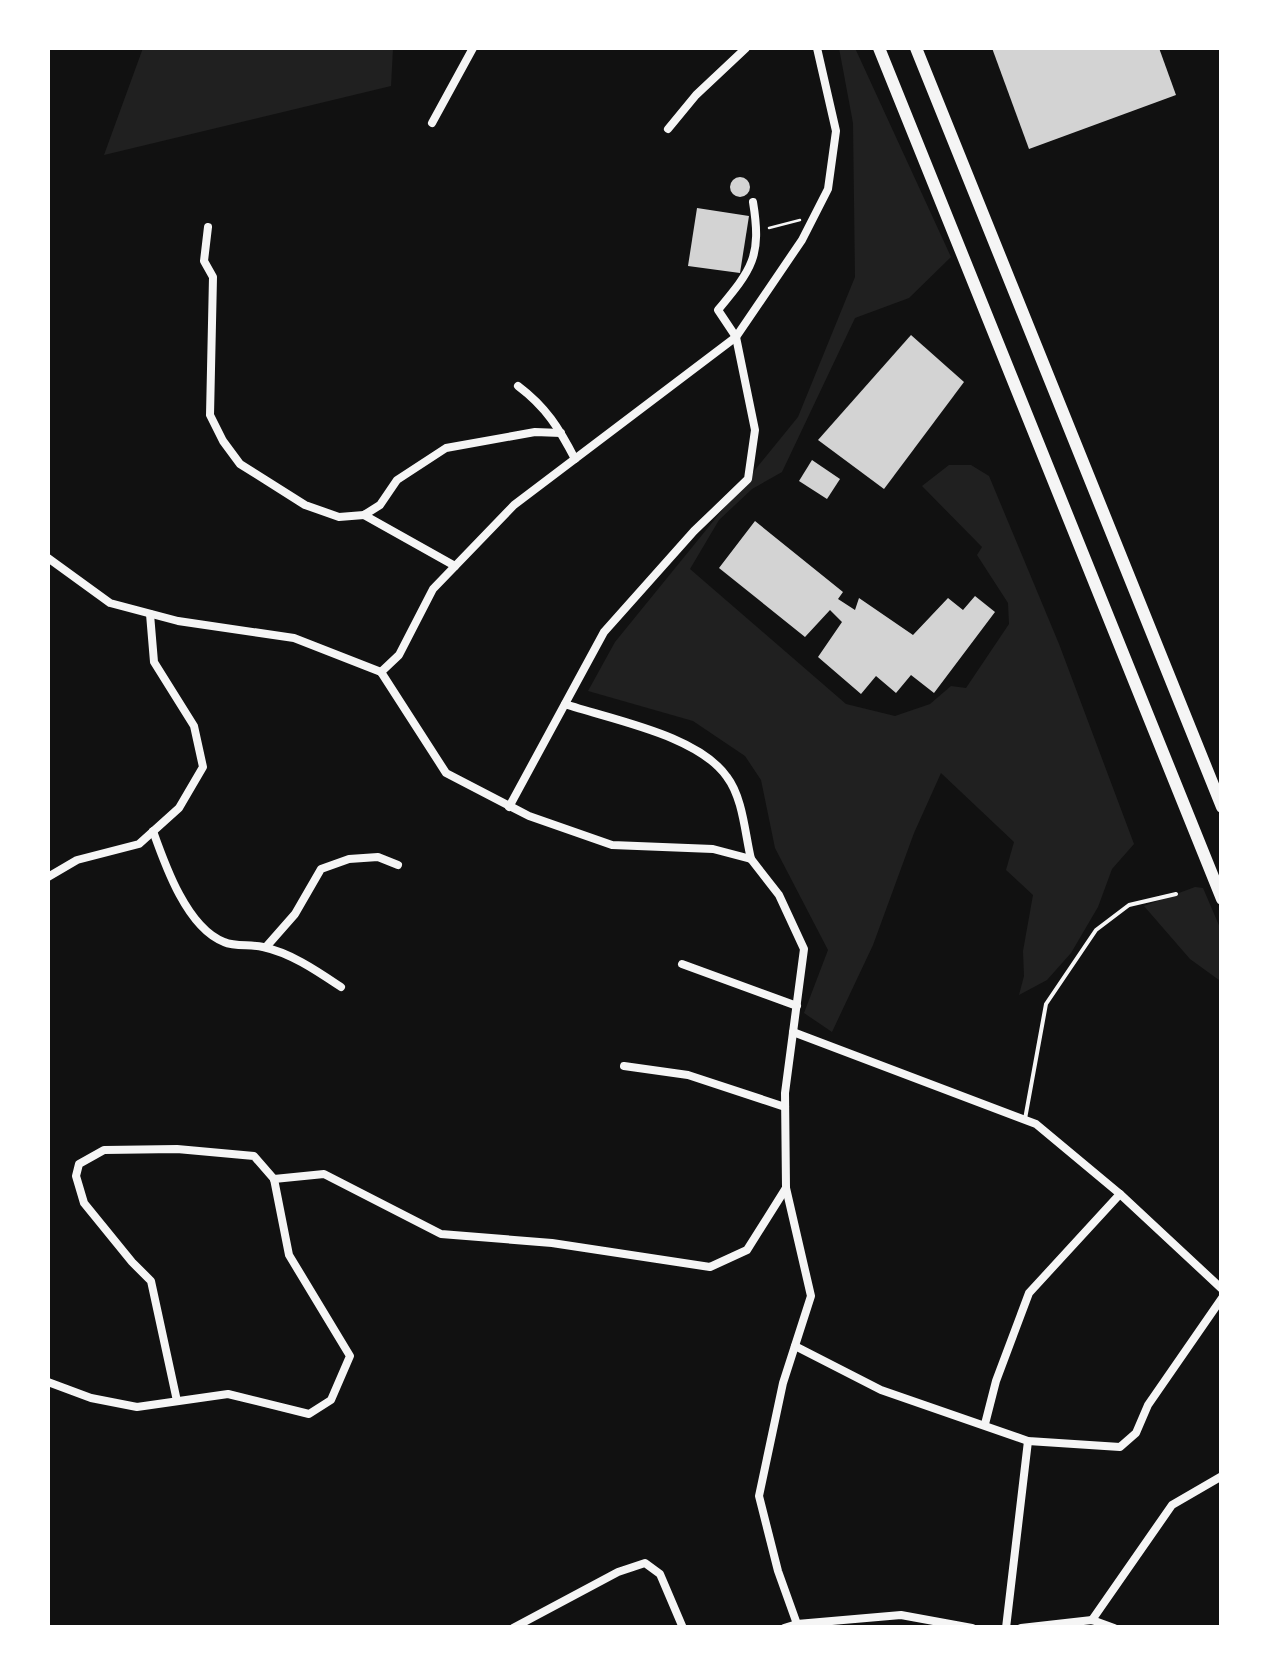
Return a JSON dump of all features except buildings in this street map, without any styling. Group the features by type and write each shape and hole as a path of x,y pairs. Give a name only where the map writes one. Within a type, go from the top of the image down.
{"highway":[{"path":"878,48 1222,899"},
{"path":"916,48 1222,808"}],"street":[{"path":"432,124 474,48"},
{"path":"668,130 696,94 746,48"},
{"path":"381,672 399,655 433,588 514,505 736,337 816,215 828,190 836,131 817,48"},
{"path":"509,806 604,632 694,531 748,479 755,430 736,337 718,310 750,272 758,231 753,202"},
{"path":"208,227 204,261 212,277 210,414 222,440 240,464 306,505 340,517 364,515 380,504 397,480 446,448 535,432 562,433"},
{"path":"518,386 542,404 574,459"},
{"path":"364,515 455,566"},
{"path":"48,558 110,604 178,622 294,638 381,672 446,773 509,806 612,845 712,849 751,860"},
{"path":"48,876 77,860 139,844 179,808 204,767 194,726 154,662 150,614"},
{"path":"566,704 694,747 726,774 734,789 751,860 779,895 804,949 785,1107 786,1188 812,1296 783,1383 759,1496 778,1572 797,1624"},
{"path":"153,831 169,878 198,922 223,942 266,947 310,966 340,987"},
{"path":"266,947 295,914 322,869 378,857 398,865"},
{"path":"682,964 797,1006"},
{"path":"793,1032 1036,1124 1120,1194 1222,1290"},
{"path":"624,1066 688,1075 785,1107"},
{"path":"48,1382 91,1398 138,1408 228,1394 309,1414 331,1400 350,1356 288,1255 274,1179 254,1156 176,1149 104,1150 79,1164 76,1176 84,1202 151,1281 176,1402"},
{"path":"274,1179 324,1174 441,1234 552,1244 710,1266 747,1250 786,1188"},
{"path":"985,1424 996,1380 1030,1293 1120,1194"},
{"path":"795,1346 881,1390 1028,1441 1120,1447 1136,1433 1148,1405 1222,1298"},
{"path":"1006,1628 1028,1441"},
{"path":"1092,1620 1172,1505 1222,1476"},
{"path":"513,1628 618,1572 644,1563 660,1574 683,1628"},
{"path":"784,1628 901,1615 972,1628"},
{"path":"1021,1628 1092,1620 1114,1628"}],"lane":[{"path":"1025,1120 1046,1004 1096,930 1129,905 1176,894"}],"path":[{"path":"758,231 816,215"}],"shaded area":[{"path":"143,48 393,48 391,86 104,155"},
{"path":"839,48 855,48 951,257 909,298 855,318 782,472 752,489 719,520 690,569 846,704 895,716 930,704 951,686 966,688 1009,624 1008,603 977,555 982,547 922,486 949,465 971,465 989,476 1059,644 1134,844 1112,869 1098,907 1071,953 1047,980 1019,995 1033,895 1006,870 1014,842 941,773 914,833 873,945 832,1032 804,1013 828,950 775,848 761,780 745,756 693,721 588,691 615,642 798,417 855,277 853,123"},
{"path":"1195,887 1203,888 1221,930 1221,990 1219,980 1190,959 1144,906"}]}
